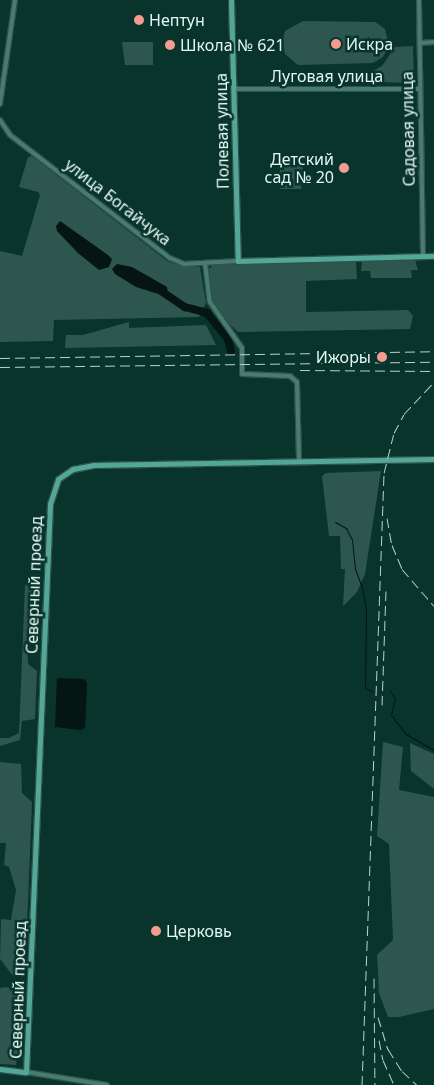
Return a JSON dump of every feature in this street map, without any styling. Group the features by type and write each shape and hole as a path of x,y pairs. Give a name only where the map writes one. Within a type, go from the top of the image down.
{"street":[{"path":"0,104 15,0"},
{"name":"Полевая улица","path":"231,0 238,261"},
{"name":"Садовая улица","path":"419,0 422,257"},
{"path":"420,43 434,42"},
{"name":"Луговая улица","path":"234,89 420,89"},
{"name":"улица Богайчука","path":"0,120 10,135 170,258 184,264 238,261"},
{"path":"238,261 434,256"},
{"path":"204,263 210,302 242,348 242,374 285,375 297,382 299,461"},
{"name":"Северный проезд","path":"26,1072 50,504 55,485 73,469 93,465 434,460"},
{"path":"0,1069 107,1085"}],"shaded area":[{"name":"Искра","path":"303,21 375,22 385,29 389,46 383,57 373,63 298,65 285,54 282,42 285,31"},
{"path":"122,42 153,42 153,65 125,65"},
{"path":"413,46 414,83 347,81 347,75 369,73 382,66 395,47"},
{"path":"32,156 167,261 182,266 200,267 206,303 199,317 54,320 53,341 0,342 0,251 22,256 40,195 38,192 19,187 28,157"},
{"path":"303,164 301,189 280,189 280,165"},
{"path":"60,221 108,255 112,259 109,267 99,270 78,253 57,231 56,226"},
{"path":"415,260 418,270 411,270 412,278 371,278 370,271 361,271 362,261"},
{"path":"356,261 357,279 306,281 306,312 408,310 413,316 410,329 238,332 220,315 211,300 207,271 213,265"},
{"path":"117,264 132,267 167,287 168,297 136,287 115,274 112,269"},
{"path":"129,322 129,328 206,325 216,345 65,348 66,335 83,335"},
{"path":"381,471 365,574 357,592 343,606 345,569 341,569 340,536 329,536 322,476 326,473"},
{"path":"38,583 38,636 30,639 27,645 28,664 37,671 35,719 22,721 20,740 0,746 0,738 9,738 19,733 25,585"},
{"path":"57,678 84,679 87,683 85,728 80,730 55,727"},
{"path":"383,742 403,747 399,790 434,797 434,1009 399,1017 388,1017 379,993 377,955 393,940 389,844 377,836"},
{"path":"410,743 434,754 434,789 411,771"},
{"path":"0,762 21,764 22,793 32,802 25,975 13,976 0,959 1,919 11,920 16,890 9,867 4,865 6,843 0,843"},
{"path":"6,987 26,992 16,1065 0,1064 0,988"}],"waterway":[{"path":"161,291 185,307 207,313 228,339 231,351"},
{"path":"335,522 346,528 352,540 355,569 362,587 366,609 365,688 372,691"},
{"path":"390,691 395,699 391,715 406,734 434,750"}],"railway":[{"path":"0,358 434,351"},
{"path":"0,367 434,362"},
{"path":"300,370 434,371"},
{"path":"362,1085 384,473 394,433 404,414 434,382"},
{"path":"387,518 392,545 402,569 434,606"},
{"path":"382,705 386,591"},
{"path":"374,978 375,1085"},
{"path":"378,1017 388,1049 402,1071 417,1085"},
{"path":"379,1040 383,1060 394,1085"}],"place":[{"name":"Нептун","path":"139,20"},
{"name":"Искра","path":"336,44"},
{"name":"Школа № 621","path":"170,45"},
{"name":"Детский сад № 20","path":"344,168"},
{"name":"Ижоры","path":"382,357"},
{"name":"Церковь","path":"156,931"}]}
